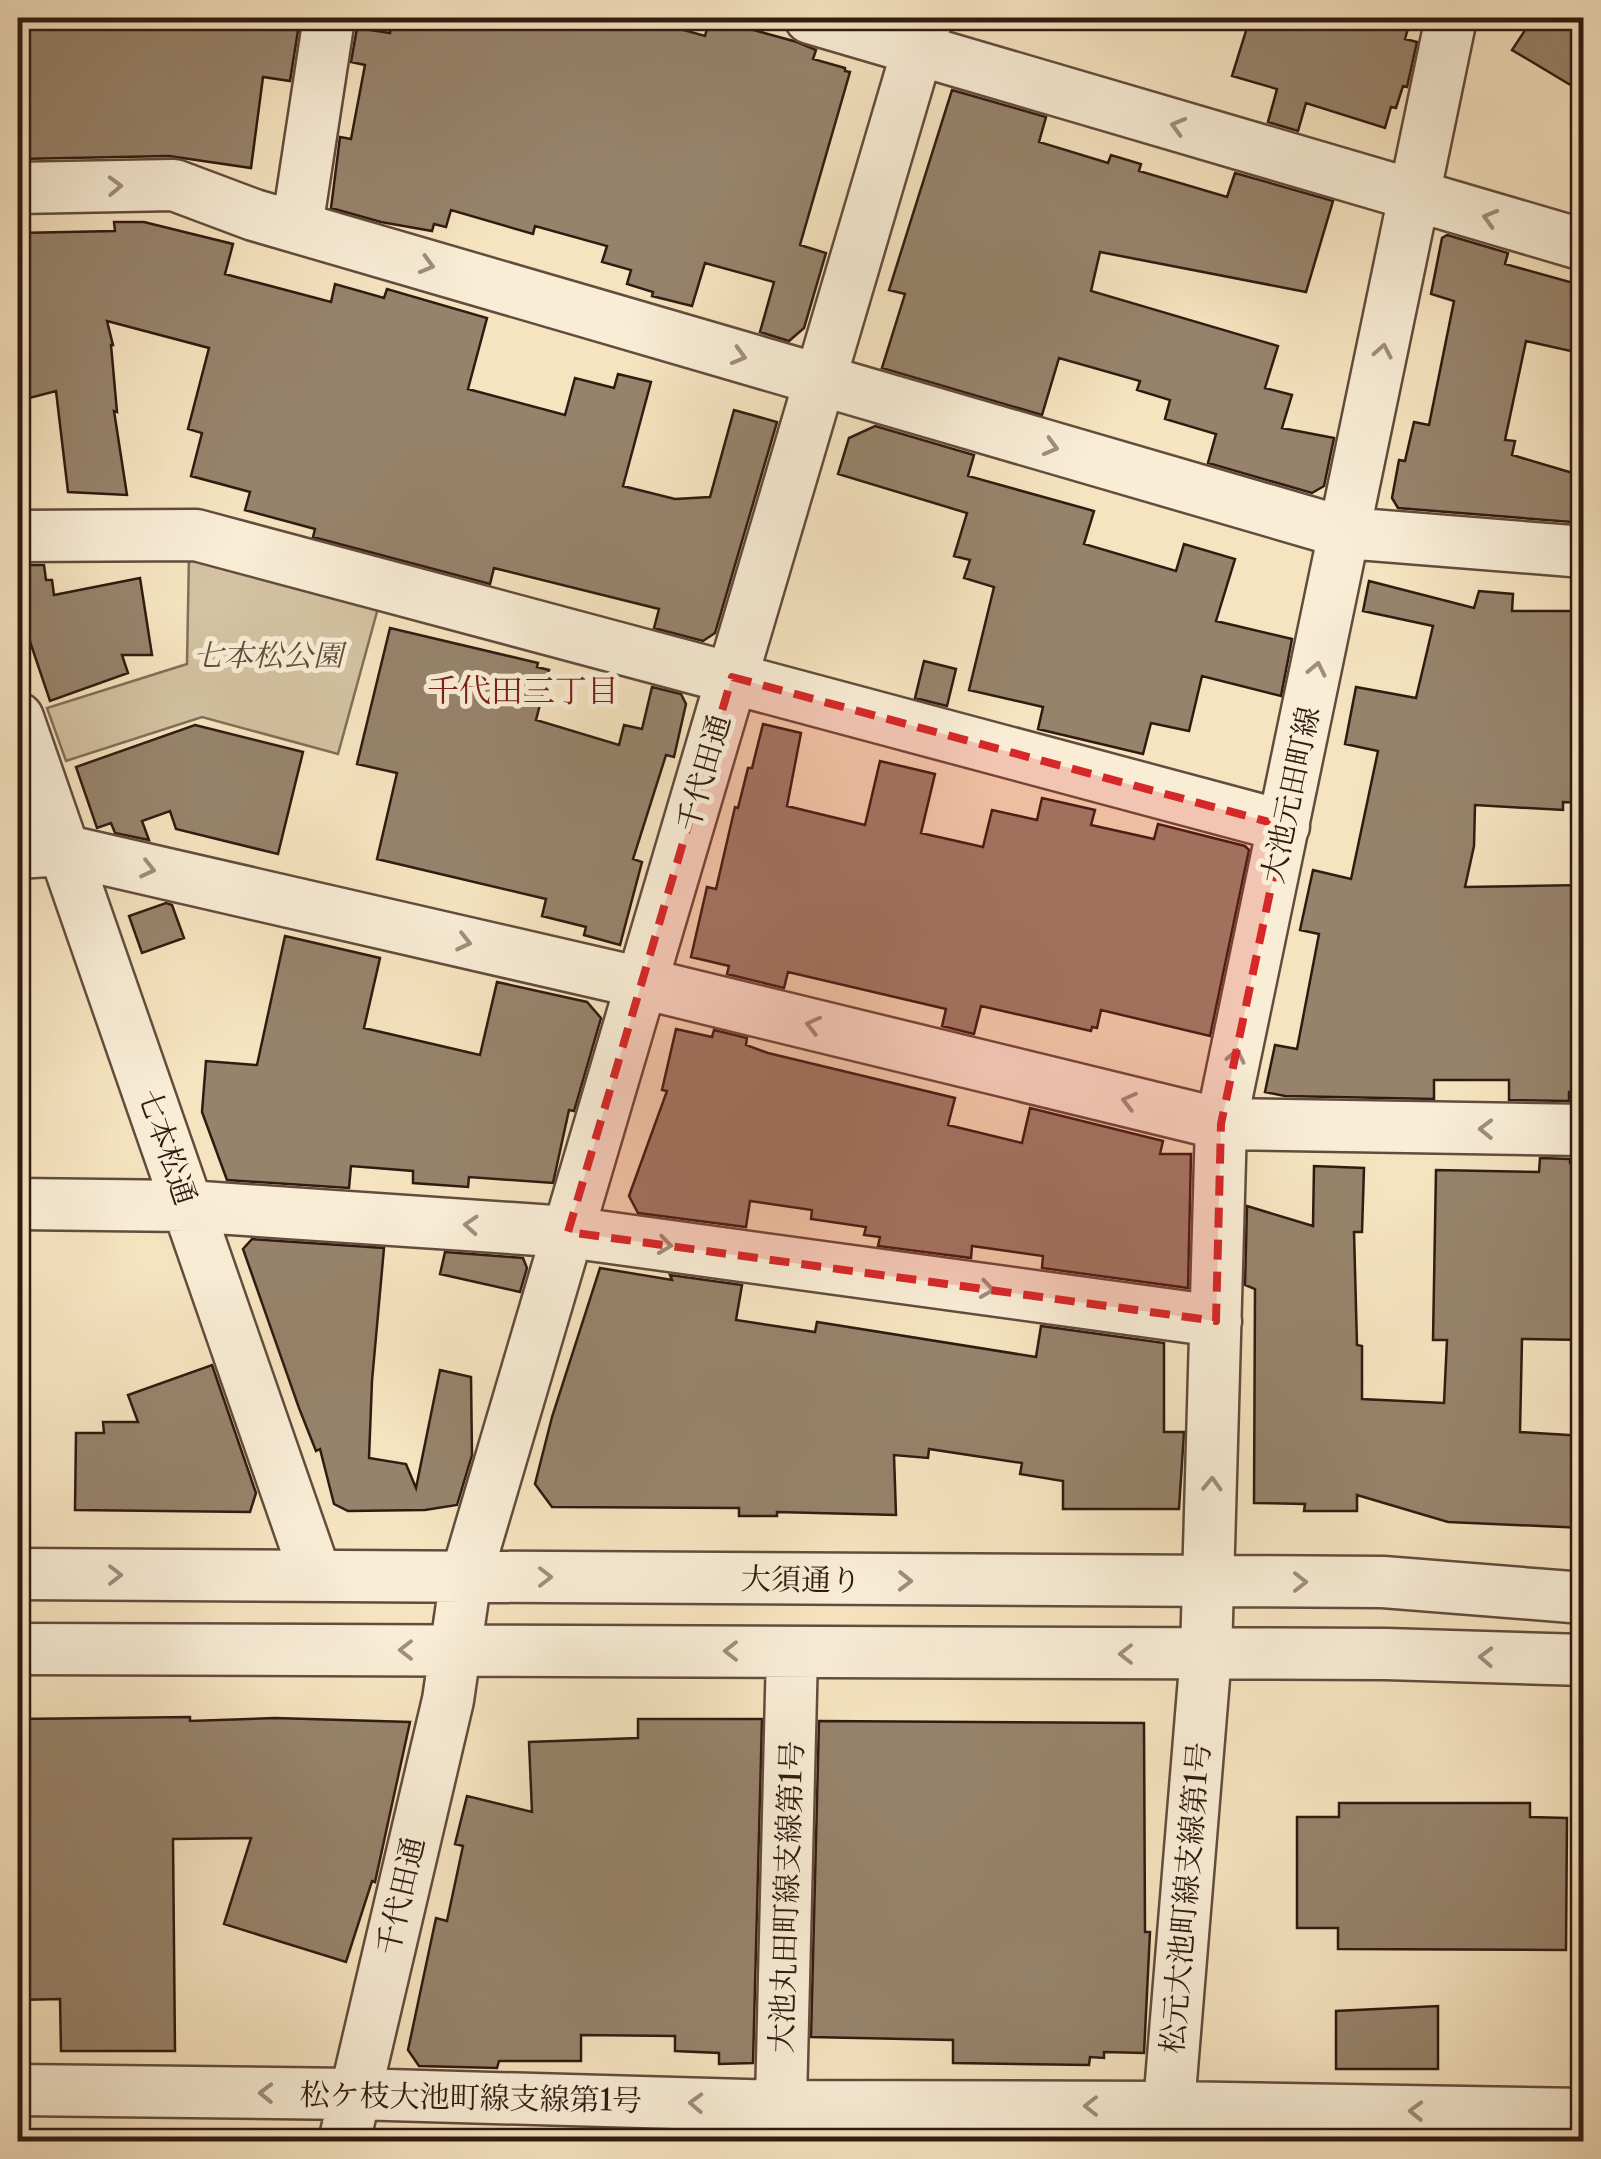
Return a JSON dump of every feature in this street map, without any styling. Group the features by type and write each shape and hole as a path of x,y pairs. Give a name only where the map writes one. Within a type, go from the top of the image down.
{"street":[{"path":"297,227 329,18"},
{"path":"810,18 922,33 1415,196 1584,245"},
{"name":"大池元田町線","path":"1210,1581 1221,1124 1451,18"},
{"name":"千代田通","path":"349,2118 457,1650 466,1577 922,33"},
{"path":"18,188 174,184 297,227 1346,533 1584,552"},
{"path":"18,536 196,536 1284,826"},
{"name":"七本松通","path":"18,718 40,851 187,1206 316,1576"},
{"path":"40,851 642,984 1221,1124 1584,1130"},
{"path":"18,1204 187,1206 568,1232 1216,1321"},
{"name":"大須通り","path":"18,1574 1383,1582 1584,1598"},
{"name":"松元大池町線支線第1号","path":"1168,2124 1210,1581"},
{"path":"18,1648 1386,1654 1584,1660"},
{"name":"大池丸田町線支線第1号","path":"780,2124 792,1652"},
{"name":"松ケ枝大池町線支線第1号","path":"18,2090 349,2118 1168,2124 1584,2114"}],"highlighted area":[{"path":"732,677 1284,826 1221,1124 1216,1321 568,1232"}],"green space":[{"name":"七本松公園","path":"189,554 378,608 338,754 202,717 66,761 47,708 187,664"}],"building":[{"path":"19,18 300,18 290,81 263,77 251,168 169,156 18,159"},
{"path":"392,18 641,18 705,36 710,18 797,42 816,50 813,59 845,68 850,72 800,245 826,253 804,328 789,341 760,332 774,282 705,263 692,306 652,296 653,292 627,284 631,270 602,262 607,246 535,226 533,234 451,210 446,227 434,224 432,231 331,208 340,137 351,139 365,65 351,62 357,28 390,33"},
{"path":"1250,18 1411,18 1405,39 1417,42 1407,87 1403,86 1396,108 1391,107 1385,128 1306,103 1298,131 1268,122 1277,89 1232,76"},
{"path":"1533,18 1584,18 1584,93 1512,50"},
{"path":"952,90 1046,117 1039,142 1108,163 1111,155 1141,164 1139,171 1227,197 1235,173 1333,201 1306,292 1100,252 1091,291 1278,346 1265,388 1292,395 1282,428 1334,438 1324,486 1312,493 1208,463 1216,434 1165,419 1170,400 1137,390 1140,381 1059,358 1042,415 882,368 905,294 889,290"},
{"path":"114,222 144,222 233,244 225,274 331,302 335,284 384,298 387,289 487,318 468,389 565,415 575,378 614,388 618,374 651,382 623,486 675,499 710,497 734,410 777,422 715,633 703,641 654,628 659,609 494,568 490,584 313,537 315,529 245,510 250,492 191,476 202,433 188,429 209,348 107,321 113,345 117,412 114,411 127,495 68,492 56,391 18,401 18,233 115,231"},
{"path":"1447,235 1508,253 1505,264 1584,286 1584,354 1526,341 1505,440 1515,441 1512,455 1576,474 1572,522 1398,508 1392,498 1399,460 1405,461 1414,422 1429,425 1454,301 1431,294 1442,238"},
{"path":"875,426 974,455 968,476 1094,511 1084,544 1176,571 1184,544 1235,559 1216,621 1292,639 1281,696 1202,676 1189,731 1151,723 1143,754 1038,729 1043,707 969,690 994,587 964,578 970,560 954,556 967,513 838,474 849,438"},
{"path":"18,565 44,565 54,595 140,578 152,655 122,655 128,673 50,701 18,606"},
{"path":"1369,581 1474,608 1479,591 1513,594 1512,611 1584,611 1584,803 1563,802 1563,810 1475,805 1474,846 1465,887 1584,885 1584,1092 1569,1092 1569,1101 1509,1100 1509,1080 1434,1080 1434,1099 1285,1096 1265,1092 1275,1045 1297,1049 1319,934 1300,930 1313,870 1351,879 1378,751 1345,744 1356,687 1416,698 1433,626 1363,611"},
{"path":"390,628 538,663 537,667 549,670 536,720 619,745 624,725 642,729 652,687 681,694 686,704 674,757 666,755 633,859 642,862 620,945 584,935 586,927 542,916 546,899 377,859 397,773 357,764"},
{"path":"924,661 956,669 947,706 915,698"},
{"path":"763,724 801,733 787,806 865,825 880,761 935,774 921,833 983,847 992,810 1037,820 1042,798 1095,810 1091,825 1154,839 1158,824 1245,846 1249,850 1210,1036 1101,1010 1097,1028 1092,1027 1091,1031 981,1006 974,1034 942,1026 946,1009 788,972 784,988 727,974 729,966 691,957 707,887 716,889 735,807 738,808 748,768 752,768"},
{"path":"195,725 303,752 278,854 176,829 170,811 142,821 149,840 115,833 111,823 97,828 76,767"},
{"path":"166,903 172,905 184,938 142,953 129,916"},
{"path":"285,936 380,958 364,1028 480,1055 497,982 587,1002 601,1018 574,1111 569,1110 553,1183 469,1177 468,1187 413,1183 413,1171 351,1166 349,1188 227,1180 202,1112 206,1061 257,1065"},
{"path":"676,1029 712,1037 714,1030 747,1038 746,1045 768,1053 955,1098 948,1125 1022,1143 1030,1108 1163,1141 1160,1154 1191,1154 1188,1288 1042,1268 1043,1256 972,1246 971,1258 878,1246 880,1237 864,1235 866,1227 811,1219 812,1210 750,1201 746,1227 638,1213 629,1196 667,1091 662,1090"},
{"path":"1540,1158 1584,1163 1584,1340 1522,1339 1520,1432 1584,1436 1584,1528 1448,1522 1357,1495 1357,1511 1304,1511 1305,1504 1254,1503 1255,1289 1245,1285 1247,1206 1313,1226 1314,1166 1364,1168 1362,1232 1354,1232 1362,1399 1444,1403 1447,1340 1433,1340 1436,1170 1539,1172"},
{"path":"252,1239 384,1248 369,1458 406,1464 416,1488 440,1370 471,1377 472,1455 457,1505 425,1510 348,1511 334,1504 320,1449 316,1451 299,1408 243,1249"},
{"path":"445,1252 523,1258 527,1268 520,1292 440,1274"},
{"path":"600,1268 672,1280 670,1275 742,1285 736,1320 815,1332 817,1322 1036,1357 1041,1326 1164,1343 1164,1432 1184,1432 1179,1509 1063,1509 1063,1481 1020,1474 1022,1463 929,1449 928,1458 894,1455 896,1515 777,1512 777,1516 739,1516 739,1508 552,1507 535,1484 552,1417"},
{"path":"212,1365 256,1493 250,1512 75,1510 76,1433 104,1433 103,1422 138,1422 128,1395"},
{"path":"190,1717 190,1721 275,1718 410,1722 375,1882 372,1881 346,1962 224,1924 251,1838 173,1839 175,2051 61,2051 60,1999 18,2000 18,1719"},
{"path":"638,1719 762,1719 753,2063 719,2064 719,2053 675,2051 675,2036 581,2035 581,2061 499,2061 497,2068 419,2066 408,2050 436,1918 447,1921 463,1846 455,1844 467,1796 532,1812 529,1742 638,1738"},
{"path":"819,1721 1144,1723 1145,1932 1150,1932 1144,2053 1104,2052 1104,2058 1090,2057 1089,2065 953,2063 953,2040 811,2037"},
{"path":"1339,1803 1530,1803 1530,1817 1567,1818 1566,1950 1338,1949 1338,1928 1297,1928 1297,1817 1339,1817"},
{"path":"1438,2006 1438,2069 1336,2069 1336,2011"}],"district":[{"name":"千代田三丁目","path":"523,691"}]}
